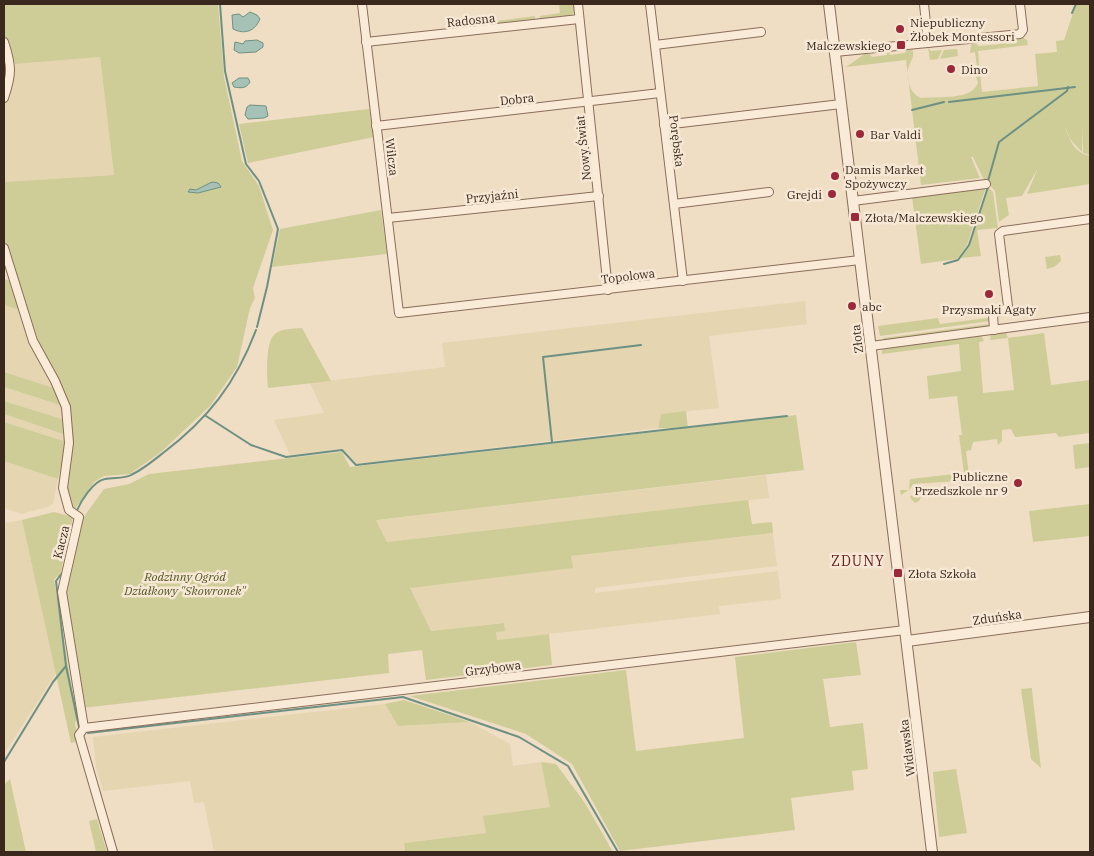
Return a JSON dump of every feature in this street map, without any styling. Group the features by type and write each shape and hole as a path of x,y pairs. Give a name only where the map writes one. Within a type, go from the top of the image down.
{"street":[{"name":"Wilcza","path":"362,4 399,313"},
{"name":"Nowy Świat","path":"578,4 590,102 608,290"},
{"name":"Porębska","path":"650,4 683,281"},
{"name":"Złota","path":"829,4 907,641"},
{"path":"924,4 928,43"},
{"path":"835,52 1020,34 1023,30 1020,4"},
{"name":"Radosna","path":"366,42 579,19"},
{"path":"655,45 762,32"},
{"path":"4,42 12,64 10,83 4,98"},
{"name":"Dobra","path":"376,126 660,93"},
{"path":"664,126 841,104"},
{"path":"853,201 986,184"},
{"path":"674,204 769,192"},
{"name":"Przyjaźni","path":"388,218 599,196"},
{"path":"994,330 993,315 996,312 1005,310 1008,306 999,234 1003,231 1090,219"},
{"name":"Kacza","path":"4,248 33,341 55,381 66,407 69,443 63,488 69,510 79,517 62,592 84,728 79,735 113,852"},
{"name":"Topolowa","path":"399,313 860,260"},
{"path":"871,346 1090,317"},
{"name":"Zduńska","path":"907,641 1090,617"},
{"name":"Grzybowa","path":"84,728 905,630"},
{"name":"Widawska","path":"907,641 932,852"}],"shaded area":[{"path":"250,12 257,15 260,19 252,29 242,32 233,29 232,15 239,14 243,17"},
{"path":"257,40 263,43 263,47 256,52 239,53 234,50 235,42 243,44 245,41"},
{"path":"100,57 114,175 4,182 4,107 14,75 15,64"},
{"path":"239,78 248,78 250,82 245,87 234,87 232,83"},
{"path":"250,105 266,106 268,116 248,119 245,115 247,107"},
{"path":"212,182 218,183 221,187 198,193 188,192 190,189 196,190"},
{"path":"805,301 807,324 709,336 719,408 661,414 658,428 357,464 342,449 290,455 274,420 324,413 310,383 445,367 442,343"},
{"path":"4,305 19,310 33,344 57,389 4,372"},
{"path":"4,387 63,406 65,420 4,401"},
{"path":"4,414 66,435 67,442 4,422"},
{"path":"4,461 58,479 53,504 21,514 4,508"},
{"path":"766,475 769,498 387,542 376,520"},
{"path":"22,520 56,673 4,754 4,523"},
{"path":"773,533 777,566 595,588 595,593 778,571 781,599 719,606 720,614 497,640 495,632 503,623 431,631 409,587 572,568 571,556"},
{"path":"385,704 398,726 470,722 510,744 513,766 541,762 551,807 484,816 486,833 404,843 405,852 214,852 204,802 194,803 190,781 103,791 96,767 93,737"}],"green space":[{"path":"4,4 218,4 224,77 242,161 259,186 273,230 253,288 255,298 250,308 237,367 210,406 161,452 130,474 104,476 94,482 75,509 70,505 66,487 70,412 63,388 41,348 4,242 4,182 114,175 100,57 15,64 4,34"},
{"path":"559,4 575,4 574,13 569,16 540,19 540,16 560,13"},
{"path":"1076,4 1090,4 1090,155 1083,153 1082,123 1082,152 1070,139 1065,126 1068,136 1073,145 1080,152 1090,156 1090,184 1027,194 1038,168 1022,196 1006,198 1009,215 999,222 995,191 983,178 973,157 971,157 980,178 921,185 909,81 911,89 921,98 954,96 970,92 978,82 972,68 977,67 975,52 970,53 971,44 973,42 979,46 1000,44 1003,39 1009,39 1009,43 1017,43 1017,38 1022,37 1027,40 1028,45 978,51 982,92 1038,86 1035,54 1057,52 1056,41 1064,40"},
{"path":"535,16 535,20 496,25 496,21"},
{"path":"907,48 913,51 908,74 906,60 846,67 866,53 869,53 872,57 887,55 889,50 890,55 905,53"},
{"path":"928,48 931,51 942,50 938,59 930,60"},
{"path":"957,49 958,56 940,59 944,50"},
{"path":"369,109 374,137 248,163 239,124"},
{"path":"986,187 967,245 957,259 921,264 912,197"},
{"path":"988,187 993,192 998,228 977,230 981,256 960,258 969,245"},
{"path":"381,210 387,254 272,267 280,229"},
{"path":"1060,255 1061,261 1054,267 1047,269 1045,257"},
{"path":"4,279 12,281 19,310 4,305"},
{"path":"938,318 940,324 988,318 990,321 880,336 878,326"},
{"path":"989,324 987,326 883,340 883,338"},
{"path":"302,328 331,381 268,388 267,359 272,338 281,331"},
{"path":"1006,332 1008,338 990,340 991,334"},
{"path":"1044,333 1051,385 1090,380 1090,433 1059,437 1056,433 1015,437 1011,429 1002,430 1002,441 998,445 997,439 973,442 971,450 966,451 969,476 974,476 972,480 913,484 909,490 910,479 964,473 959,435 962,435 957,396 929,399 927,376 961,371 959,344 882,354 884,348 981,335 984,341 979,342 983,393 1014,390 1008,338"},
{"path":"4,372 57,389 63,406 4,387"},
{"path":"4,401 65,420 66,435 4,414"},
{"name":"Rodzinny Ogród Działkowy \"Skowronek\"","path":"686,411 688,428 796,415 804,470 376,520 387,542 748,500 752,524 772,522 773,533 571,556 573,568 410,588 431,631 504,623 505,631 496,632 497,640 549,634 552,665 426,680 422,650 388,654 389,673 82,708 66,586 83,518 104,489 129,484 149,474 342,452 350,467 681,429 658,428 661,414"},
{"path":"4,422 67,442 58,479 4,461"},
{"path":"1090,443 1090,467 1075,469 1073,445"},
{"path":"960,487 966,491 963,498 961,493 921,497 915,503 910,496 952,492"},
{"path":"900,490 908,490 901,495"},
{"path":"1090,504 1090,536 1033,542 1029,511"},
{"path":"54,512 73,517 60,575 54,579 77,719 75,723 78,741 71,743 22,520"},
{"path":"856,642 861,675 823,679 830,727 863,723 868,769 852,771 854,790 791,798 795,830 620,851 572,764 526,734 410,696 626,670 636,751 744,738 735,657"},
{"path":"1032,688 1041,768 1031,759 1021,689"},
{"path":"404,700 470,722 398,726 385,704"},
{"path":"541,762 556,764 585,803 613,852 405,852 404,843 486,833 483,816 550,807"},
{"path":"956,769 967,833 939,837 933,772"},
{"path":"10,779 26,852 4,852 4,785"},
{"path":"97,819 107,852 96,852 89,821"}],"waterway":[{"path":"220,4 225,71 246,164 259,181 278,229 257,327"},
{"path":"1072,13 1076,4"},
{"path":"988,181 999,142 1067,91 1068,87"},
{"path":"949,102 1075,87"},
{"path":"912,110 944,102"},
{"path":"944,264 958,260 969,245 988,187"},
{"path":"76,513 84,498 100,481 128,476 139,471 194,427 219,399 230,383 256,330"},
{"path":"552,442 543,357 641,345"},
{"path":"206,416 251,445 286,457 342,450 356,465 787,416"},
{"path":"73,528 75,518"},
{"path":"4,762 53,682 66,666 56,581 63,572"},
{"path":"66,666 79,727"},
{"path":"88,733 403,697 519,737 568,766 618,852"}],"place":[{"name":"Niepubliczny Żłobek Montessori","path":"900,29"},
{"name":"Malczewskiego","path":"901,45"},
{"name":"Dino","path":"951,69"},
{"name":"Bar Valdi","path":"860,134"},
{"name":"Damis Market Spożywczy","path":"835,176"},
{"name":"Grejdi","path":"832,194"},
{"name":"Złota/Malczewskiego","path":"855,217"},
{"name":"Przysmaki Agaty","path":"989,294"},
{"name":"abc","path":"852,306"},
{"name":"Publiczne Przedszkole nr 9","path":"1018,483"},
{"name":"Złota Szkoła","path":"898,573"}],"district":[{"name":"ZDUNY","path":"858,561"}]}
